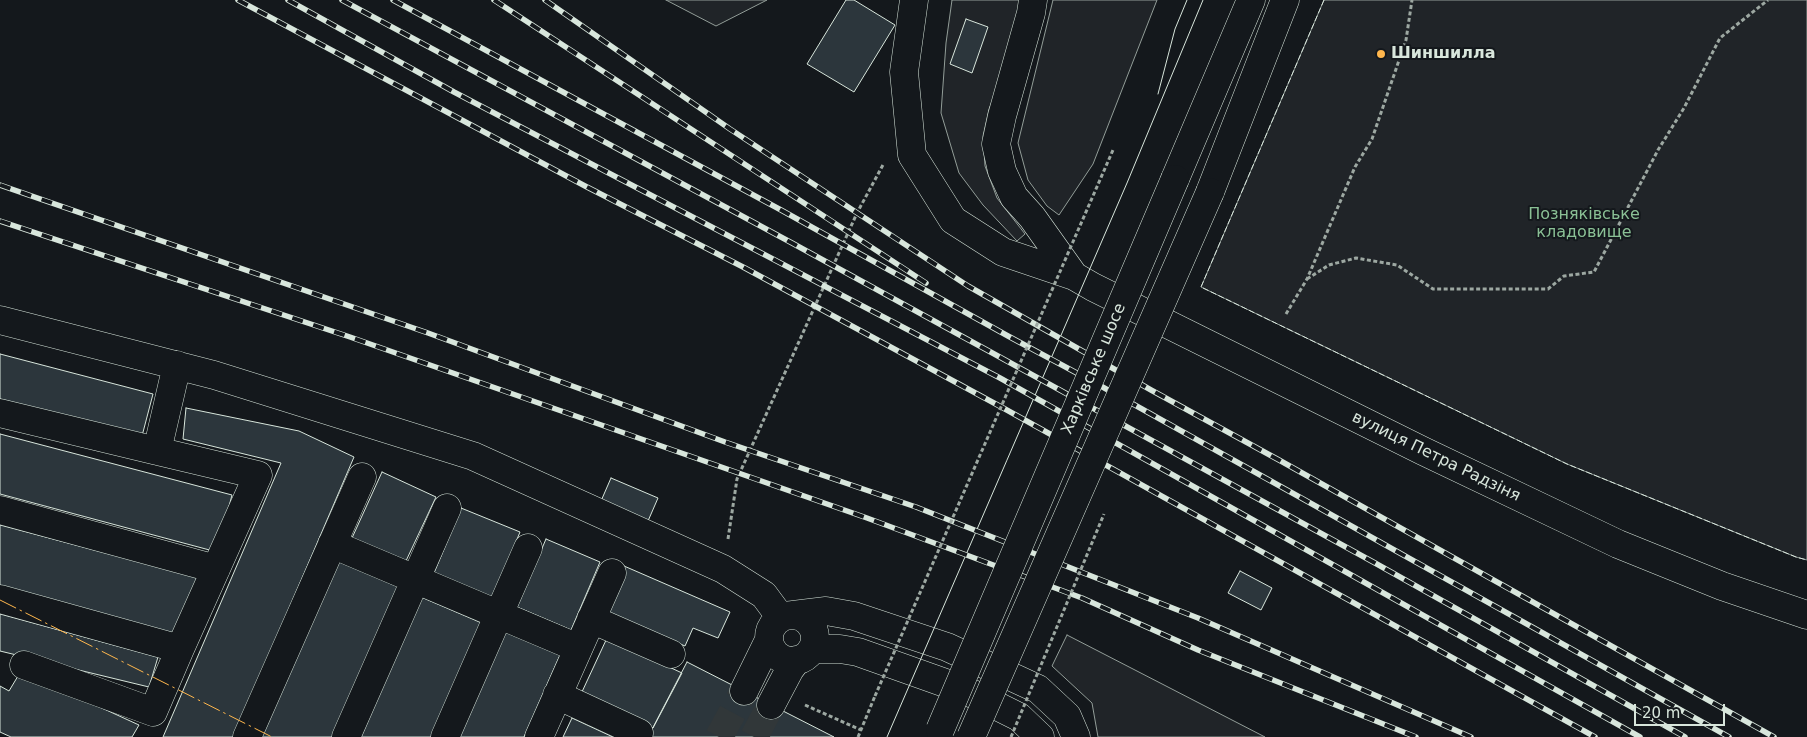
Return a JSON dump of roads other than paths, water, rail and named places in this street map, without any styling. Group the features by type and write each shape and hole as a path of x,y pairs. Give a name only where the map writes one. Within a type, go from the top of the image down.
{"main road":[{"name":"вулиця Петра Радзіня","path":"914,0 904,72 912,155 953,220 1003,252 1074,276 1405,442 1618,544 1722,586 1807,615"},
{"name":"вулиця Петра Радзіня","path":"1033,0 996,144 1002,171 1014,197 1032,218 1074,276"},
{"name":"Харківське шосе","path":"938,734 1251,0"},
{"path":"971,737 1210,192 1285,0"},
{"path":"0,320 214,374 473,456 723,569 764,595 781,624"},
{"path":"157,451 177,365"},
{"path":"0,413 258,475 153,712 24,665"},
{"path":"247,737 362,477"},
{"path":"346,737 447,508"},
{"path":"0,510 216,568"},
{"path":"332,544 578,648"},
{"path":"445,737 528,548"},
{"path":"539,737 612,573"},
{"path":"0,599 180,649"},
{"path":"744,691 781,624 826,611 854,616 947,647 1038,689 1068,716 1076,737"},
{"path":"591,619 671,654"},
{"path":"771,705 790,669 804,654 814,636 813,630 805,620 781,624"},
{"path":"781,624 771,646 778,656 791,661 804,654 840,649 858,652 965,690 1019,717 1040,737"},
{"path":"557,695 639,733"}],"tunnel":[{"path":"719,737 744,691"},
{"path":"754,737 771,705"}],"tram line":[{"path":"1158,94 1175,29 1187,0"},
{"path":"887,737 1127,183 1203,0"}],"railway":[{"path":"238,0 585,186 743,267 1005,409 1595,737"},
{"path":"288,0 454,92 1000,378 1640,737"},
{"path":"342,0 792,243 1375,563 1685,737"},
{"path":"393,0 1099,385 1729,737"},
{"path":"494,0 926,283"},
{"path":"545,0 730,129 968,286 1774,737"},
{"path":"0,185 428,333 725,442 916,507 1198,618 1471,737"},
{"path":"0,221 350,337 867,518 1082,598 1198,650 1416,737"}],"place":[{"name":"Шиншилла","path":"1381,54"}],"park label":[{"name":"Позняківське кладовище","path":"1584,224"}]}
